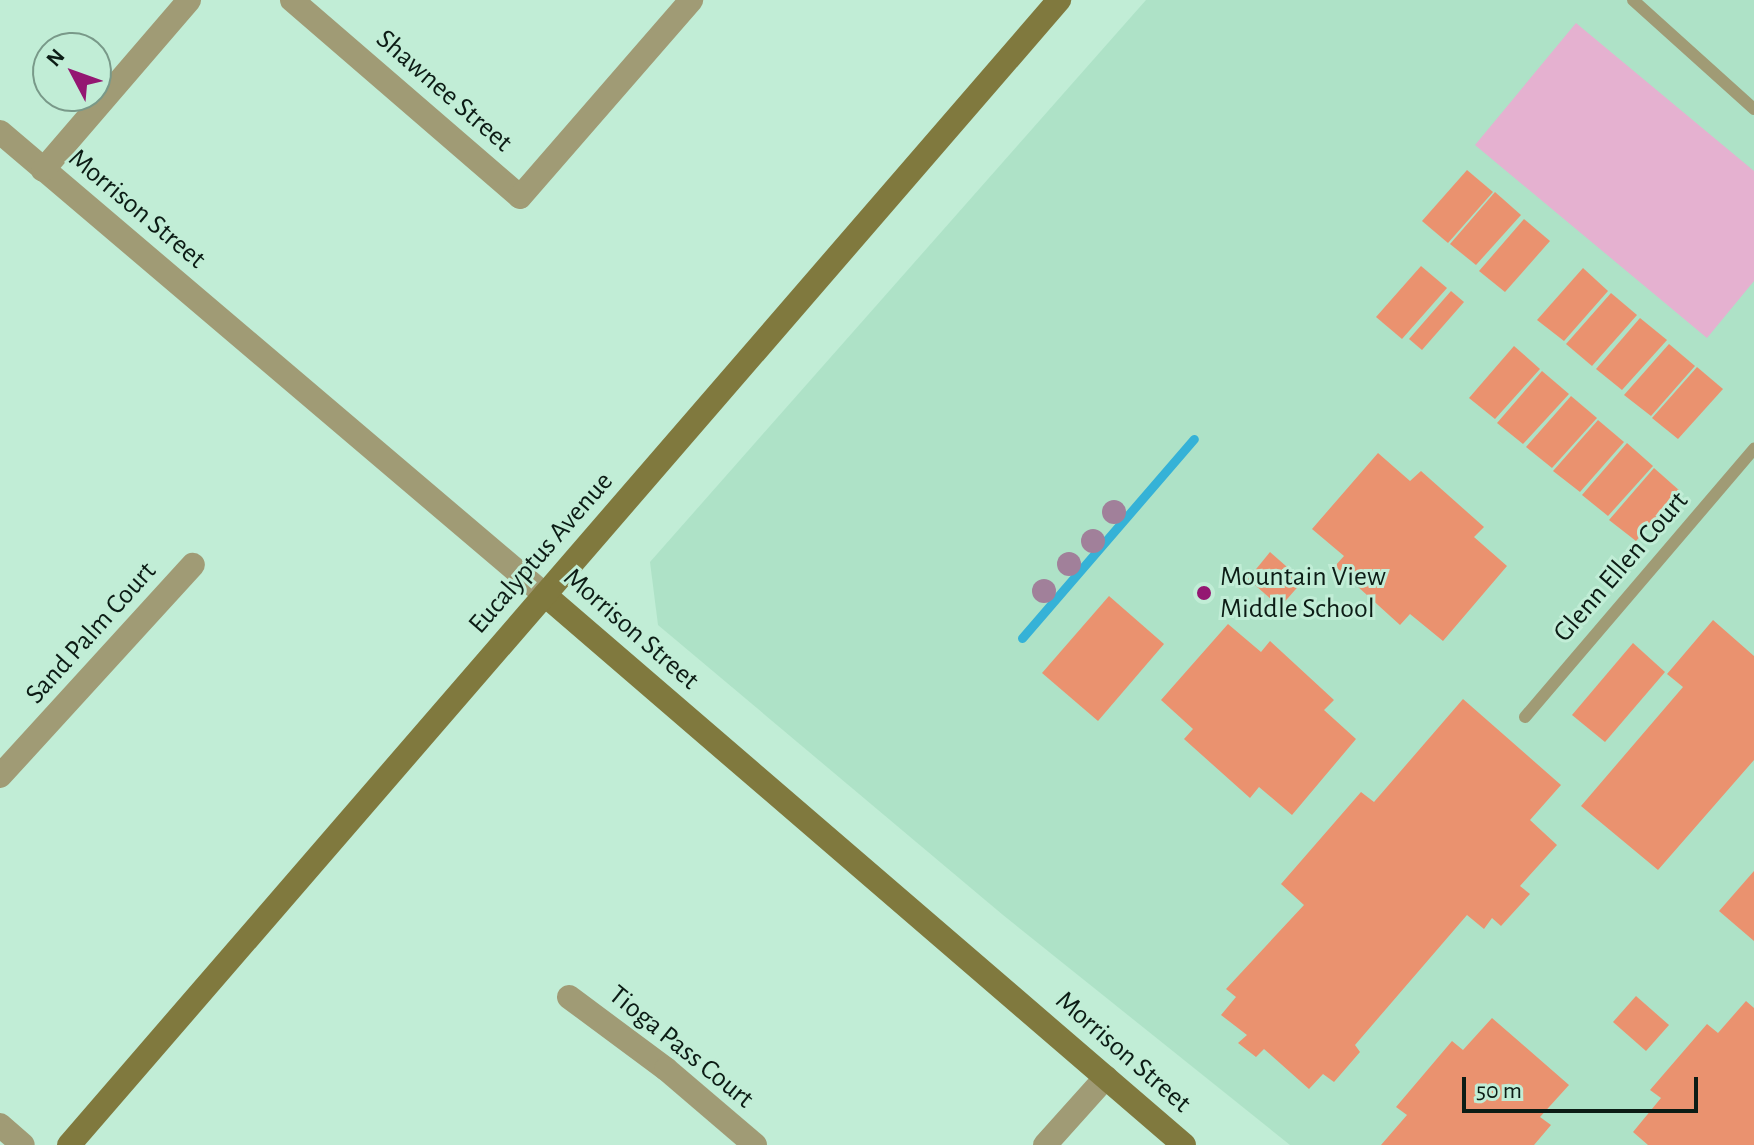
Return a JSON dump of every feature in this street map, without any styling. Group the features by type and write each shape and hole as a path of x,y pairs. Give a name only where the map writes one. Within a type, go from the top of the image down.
{"main road":[{"name":"Eucalyptus Avenue","path":"69,1145 1059,0"},
{"name":"Morrison Street","path":"545,595 1184,1145"}],"street":[{"path":"43,170 189,0"},
{"name":"Shawnee Street","path":"292,0 520,197 691,0"},
{"name":"Morrison Street","path":"0,132 545,595"},
{"name":"Sand Palm Court","path":"0,776 193,565"},
{"name":"Tioga Pass Court","path":"569,997 755,1145"},
{"path":"1045,1145 1106,1077"},
{"path":"0,1125 23,1145"}],"lane":[{"path":"1633,0 1754,109"},
{"name":"Glenn Ellen Court","path":"1525,717 1754,449"}],"shaded area":[{"name":"Mountain View Middle School","path":"1146,0 1754,0 1754,1145 1290,1145 1003,915 658,625 650,562"},
{"path":"1576,23 1754,171 1754,281 1707,338 1475,145"}],"building":[{"path":"1467,170 1493,192 1448,243 1422,221"},
{"path":"1495,192 1521,215 1476,265 1450,244"},
{"path":"1524,219 1550,241 1505,292 1479,271"},
{"path":"1421,266 1447,288 1402,339 1376,317"},
{"path":"1583,268 1608,291 1564,341 1537,320"},
{"path":"1451,291 1464,302 1422,350 1409,339"},
{"path":"1611,293 1637,315 1592,366 1566,344"},
{"path":"1640,318 1667,340 1622,390 1596,369"},
{"path":"1669,344 1695,366 1651,416 1624,395"},
{"path":"1514,346 1540,369 1495,419 1469,398"},
{"path":"1697,367 1723,389 1678,439 1652,418"},
{"path":"1542,371 1569,394 1523,444 1497,423"},
{"path":"1571,396 1597,418 1552,468 1526,447"},
{"path":"1598,420 1624,442 1580,492 1553,471"},
{"path":"1627,443 1653,466 1608,516 1582,495"},
{"path":"1378,453 1410,481 1421,471 1484,527 1474,537 1507,566 1443,641 1410,614 1400,625 1335,566 1344,556 1312,529"},
{"path":"1654,468 1680,491 1636,541 1609,520"},
{"path":"1270,552 1303,581 1280,607 1248,579"},
{"path":"1109,596 1164,644 1098,721 1042,673"},
{"path":"1713,620 1754,656 1754,760 1658,870 1581,806 1683,687 1667,674"},
{"path":"1228,624 1261,652 1270,641 1334,700 1324,710 1356,739 1292,815 1259,787 1250,798 1184,739 1193,729 1161,700"},
{"path":"1633,643 1665,672 1605,742 1572,715"},
{"path":"1463,699 1561,785 1530,820 1557,845 1520,886 1530,894 1501,926 1492,918 1484,929 1467,915 1355,1045 1360,1052 1334,1082 1323,1074 1309,1089 1264,1049 1256,1057 1238,1043 1247,1035 1221,1015 1236,997 1226,989 1304,905 1281,884 1361,792 1374,802"},
{"path":"1754,871 1754,941 1719,911"},
{"path":"1636,996 1669,1025 1646,1051 1613,1022"},
{"path":"1746,1001 1754,1008 1754,1145 1648,1145 1633,1132 1661,1098 1650,1090 1707,1024 1718,1033"},
{"path":"1492,1018 1569,1085 1540,1117 1551,1125 1534,1145 1381,1145 1407,1115 1396,1107 1452,1041 1463,1050"}],"waterway":[{"path":"1022,638 1194,439"}],"place":[{"name":"Mountain View Middle School","path":"1204,593"}]}
